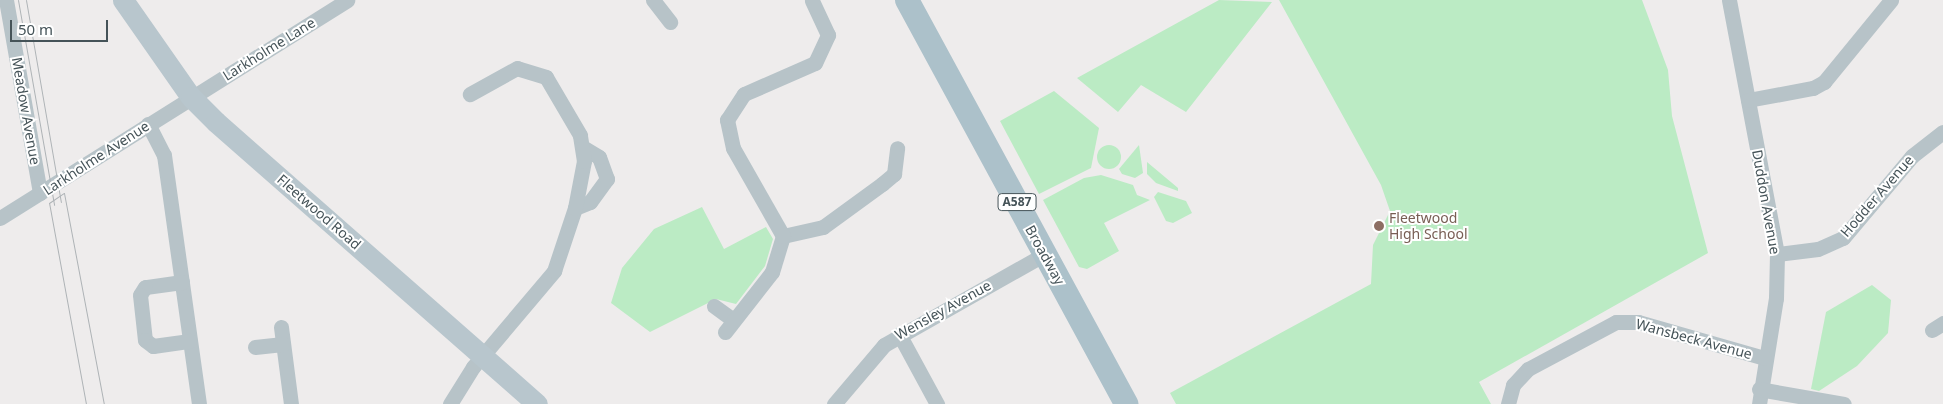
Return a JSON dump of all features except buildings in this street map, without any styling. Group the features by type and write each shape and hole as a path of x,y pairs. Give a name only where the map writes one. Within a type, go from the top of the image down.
{"main road":[{"name":"Broadway","path":"907,0 1126,404"}],"street":[{"name":"Meadow Avenue","path":"6,0 40,193"},
{"name":"Fleetwood Road","path":"123,0 191,97 537,404"},
{"name":"Larkholme Lane","path":"191,97 347,0"},
{"path":"653,0 670,22"},
{"path":"714,306 729,326 772,272 783,236 732,148 727,120 744,94 815,62 828,35 812,0"},
{"name":"Duddon Avenue","path":"1729,0 1777,254 1776,298 1764,358 1759,397"},
{"path":"1748,100 1813,88 1824,82 1890,0"},
{"path":"470,94 518,68 531,69 546,77 556,92 584,148 599,157 606,179 590,202 575,208"},
{"name":"Larkholme Avenue","path":"0,218 191,97"},
{"path":"148,124 164,155 199,404"},
{"name":"Hodder Avenue","path":"1777,254 1818,249 1843,238 1912,156 1943,132"},
{"path":"450,404 483,356 554,271 575,208 584,148"},
{"path":"783,236 824,228 901,177 897,148"},
{"name":"Wensley Avenue","path":"834,404 884,345 899,334 1045,254"},
{"path":"182,282 145,287 140,295 146,340 153,346 190,341"},
{"name":"Wansbeck Avenue","path":"1508,404 1513,385 1528,369 1616,322 1638,322 1764,358"},
{"path":"281,327 291,404"},
{"path":"899,334 937,404"},
{"path":"255,347 283,344"},
{"path":"1759,397 1844,404"}],"green space":[{"path":"1219,0 1272,2 1186,112 1141,85 1118,112 1077,78"},
{"path":"1279,0 1642,0 1668,70 1672,116 1708,253 1479,382 1491,404 1176,404 1170,393 1371,284 1373,245 1390,211 1381,185"},
{"path":"1054,91 1099,128 1091,168 1039,194 1000,121"},
{"path":"1109,145 1118,148 1121,157 1118,166 1109,169 1100,166 1097,157 1100,148"},
{"path":"1139,145 1143,173 1135,178 1122,174 1119,169"},
{"path":"1147,162 1178,188 1178,191 1156,183 1147,174"},
{"path":"1101,175 1133,185 1137,195 1150,200 1104,223 1119,251 1087,269 1079,267 1043,200 1084,178"},
{"path":"1158,192 1186,201 1192,213 1173,223 1166,221 1154,197"},
{"path":"702,207 724,249 766,227 773,239 765,266 736,304 716,299 650,332 611,303 622,268 654,229"},
{"path":"1872,285 1891,300 1888,333 1857,366 1819,391 1811,389 1826,312"}],"tram line":[{"path":"18,0 54,205"},
{"path":"26,0 61,202"},
{"path":"86,404 49,203 64,193 104,404"}],"place":[{"name":"Fleetwood High School","path":"1379,226"}]}
